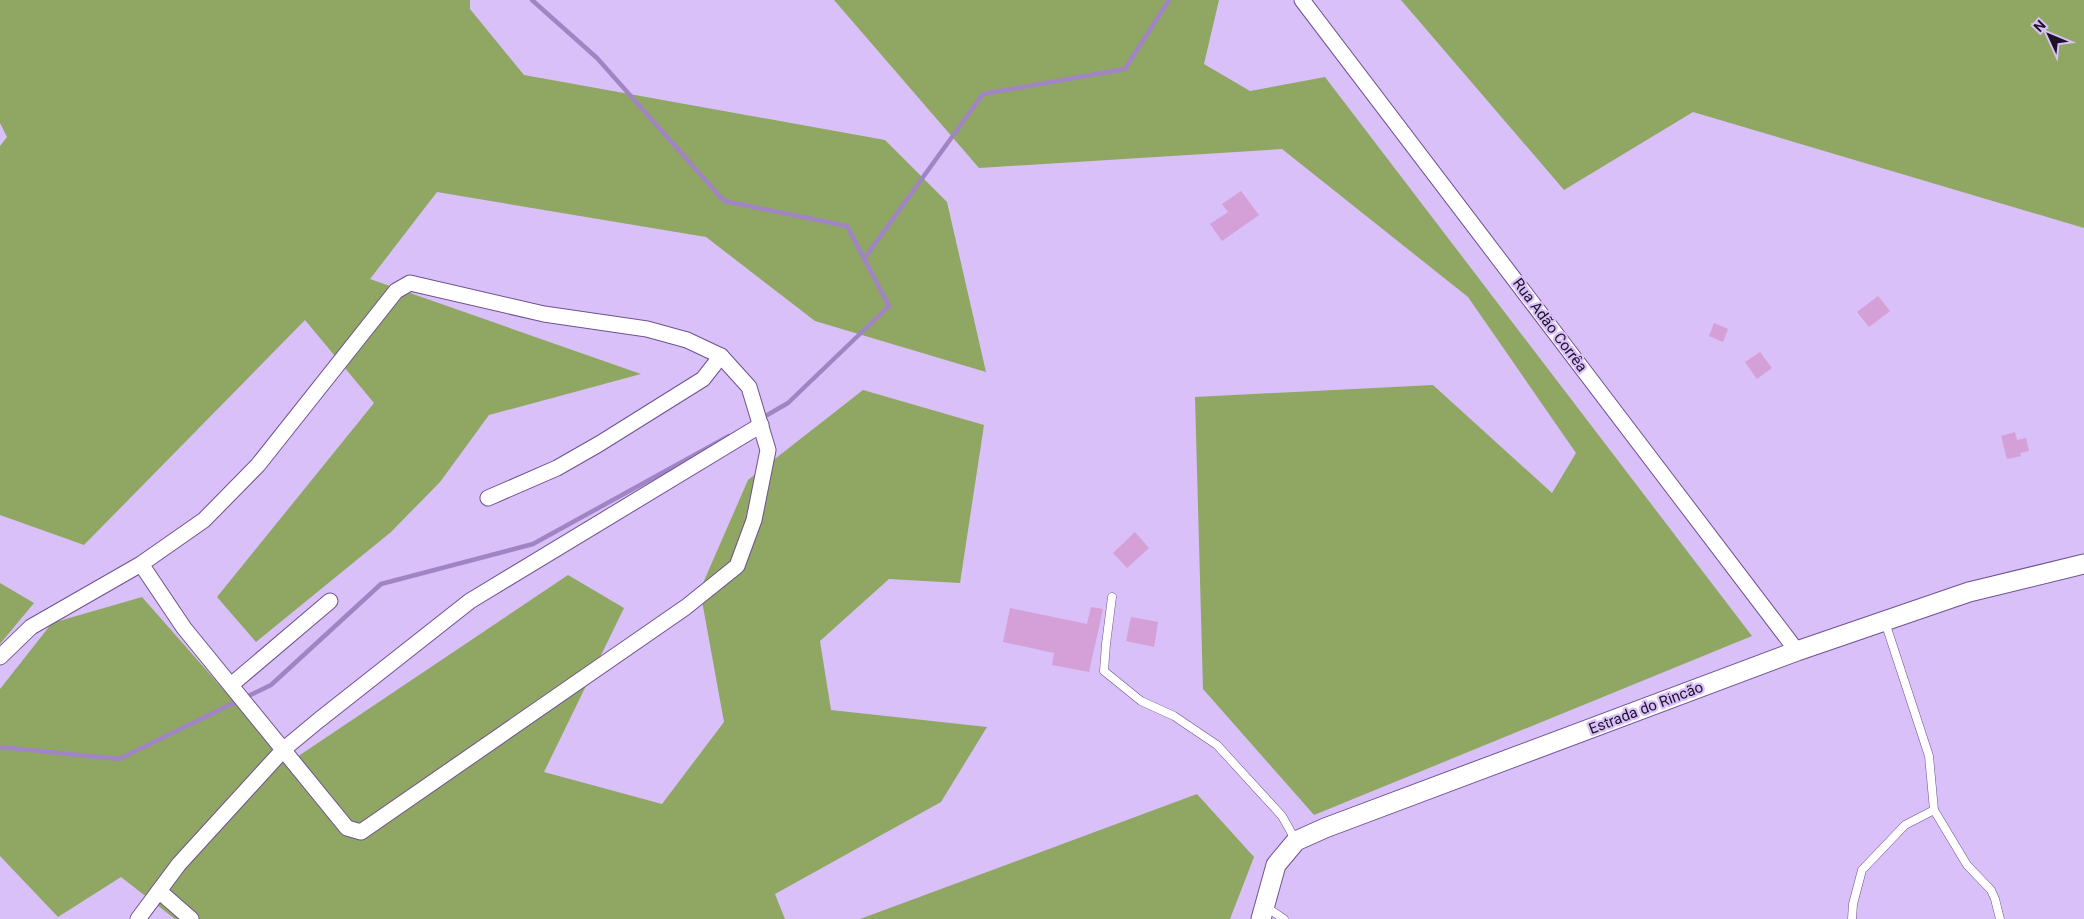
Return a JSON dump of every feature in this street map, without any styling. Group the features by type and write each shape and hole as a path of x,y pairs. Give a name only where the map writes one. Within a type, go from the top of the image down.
{"street":[{"name":"Rua Adão Corrêa","path":"1302,0 1797,651"},
{"path":"0,657 31,627 141,564 204,520 258,465 396,291 410,282 544,314 647,329 687,340 721,356 749,387 768,450 754,520 737,566 686,607 361,832 347,828 184,628 141,564"},
{"path":"488,498 557,468 599,444 703,379 721,356"},
{"path":"138,919 179,864 284,749 470,601 761,425"},
{"name":"Estrada do Rincão","path":"1263,912 1276,865 1296,841 1325,828 1797,651 1969,592 2084,564"},
{"path":"231,685 330,601"},
{"path":"158,892 191,919"}],"lane":[{"path":"1112,597 1104,671 1141,701 1174,716 1217,745 1282,816 1296,841"},
{"path":"1885,622 1929,756 1934,810 1967,865 1991,890 2000,919"},
{"path":"1852,919 1852,904 1862,870 1905,825 1934,810"},
{"path":"1263,912 1284,919"}],"green space":[{"path":"0,0 470,0 470,9 524,75 885,140 947,202 986,372 815,321 706,237 437,192 370,279 641,374 489,415 440,482 391,532 256,642 217,597 374,403 305,320 84,545 0,515 0,146 7,137 0,123"},
{"path":"834,0 1219,0 1204,64 1250,91 1325,77 1752,636 1314,815 1203,689 1195,397 1433,385 1552,493 1576,453 1468,297 1282,149 979,168"},
{"path":"1401,0 2084,0 2084,228 1693,112 1564,190"},
{"path":"863,390 984,425 960,583 889,579 820,641 831,710 987,727 941,802 775,894 785,919 175,919 121,877 58,917 0,856 0,689 52,623 142,597 288,763 568,575 624,608 544,772 662,804 724,722 700,590 748,480"},
{"path":"0,583 34,603 0,644"},
{"path":"1197,794 1254,857 1230,919 860,919"}],"building":[{"path":"1241,191 1259,215 1222,241 1210,224 1228,212 1222,204"},
{"path":"1878,296 1890,311 1869,327 1857,312"},
{"path":"1714,323 1728,329 1723,342 1709,336"},
{"path":"1760,352 1772,368 1757,379 1745,362"},
{"path":"2015,432 2017,440 2026,438 2029,451 2020,453 2021,456 2007,459 2001,436"},
{"path":"1135,532 1149,548 1127,568 1113,553"},
{"path":"1091,607 1103,609 1089,672 1052,665 1054,653 1003,642 1010,608 1087,624"},
{"path":"1131,617 1158,622 1154,647 1126,641"}],"waterway":[{"path":"532,0 597,58 724,201 847,226 889,306 788,403 762,418"},
{"path":"864,259 983,94 1125,69 1169,0"},
{"path":"0,747 119,759 271,685 381,584 533,544 729,436"}]}
